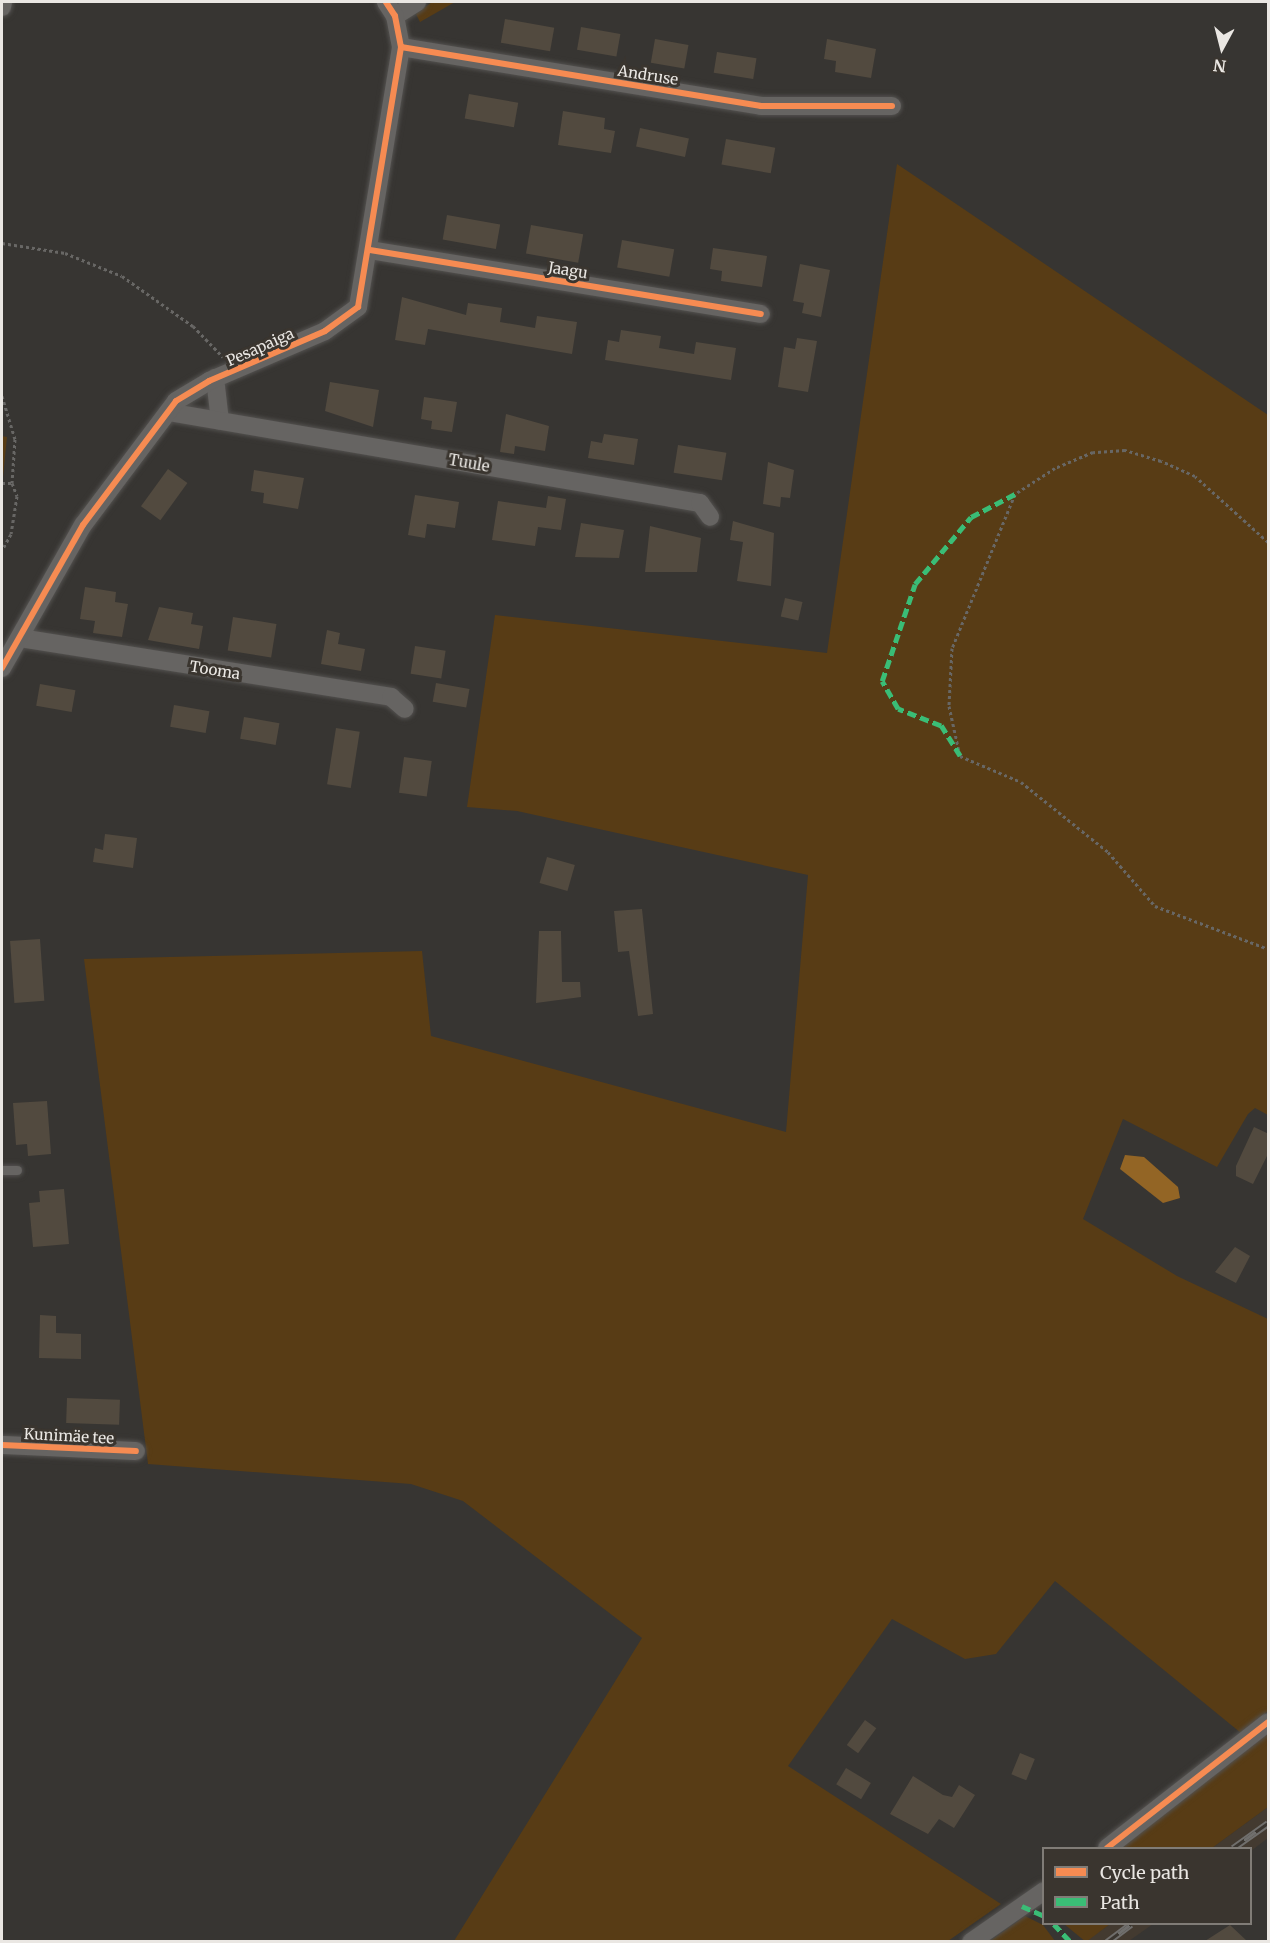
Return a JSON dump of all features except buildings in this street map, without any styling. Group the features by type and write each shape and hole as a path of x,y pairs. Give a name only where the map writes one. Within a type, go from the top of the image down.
{"street":[{"path":"2,7 3,2"},
{"path":"390,9 417,2"},
{"name":"Pesapaiga","path":"2,668 83,525 168,412 215,378 234,372 325,331 358,307 370,250 401,47 390,9"},
{"name":"Andruse","path":"401,47 761,106 892,106"},
{"name":"Jaagu","path":"370,250 761,314"},
{"path":"215,378 220,421"},
{"name":"Tuule","path":"168,412 700,503 710,517"},
{"name":"Tooma","path":"20,638 391,697 405,709"},
{"name":"Kunimäe tee","path":"2,1444 136,1451"},
{"path":"1108,1847 1269,1722"},
{"path":"971,1941 1042,1892"}],"lane":[{"path":"2,1170 17,1170"}],"path":[{"path":"2,243 65,253 122,276 193,326 234,372"},
{"path":"2,396 15,439 12,483 15,517 2,550"},
{"path":"1269,542 1195,476 1161,461 1125,450 1093,452 1055,468 1015,494 952,648 949,706 960,756 1021,782 1108,852 1155,906 1269,949"},
{"path":"2,483 12,483"}],"shaded area":[{"path":"432,2 455,2 420,22 416,14"},
{"path":"897,164 1268,415 1268,1115 1255,1108 1248,1114 1217,1167 1123,1119 1083,1219 1177,1276 1268,1319 1268,1711 1241,1733 1055,1581 996,1654 965,1659 892,1619 788,1766 1001,1904 948,1941 454,1941 642,1638 463,1501 411,1484 148,1464 84,959 422,951 431,1036 786,1132 808,875 517,811 467,807 495,615 827,653"},
{"path":"2,436 7,437 3,477 2,477"},
{"path":"1125,1155 1144,1157 1178,1187 1180,1198 1163,1203 1120,1169"},
{"path":"1268,1732 1268,1807 1213,1847 1117,1847"},
{"path":"1268,1807 1268,1838 1252,1850 1252,1847 1213,1847"},
{"path":"1025,1916 1043,1925 1055,1941 990,1941"},
{"path":"1065,1925 1109,1925 1086,1942"},
{"path":"1109,1925 1152,1925 1129,1941 1086,1941"}],"railway":[{"path":"1234,1847 1268,1823"},
{"path":"1107,1942 1130,1925"}],"marked path":[{"path":"960,756 941,726 898,709 882,681 915,584 971,517 1015,494"},
{"path":"1022,1906 1042,1915"},
{"path":"1055,1925 1071,1942"}],"cycle path":[{"path":"2,668 83,525 176,401 209,381 325,331 358,307 401,47 395,16 386,2"},
{"path":"401,47 761,106 892,106"},
{"path":"370,250 761,314"},
{"path":"2,1445 136,1451"},
{"path":"1108,1847 1268,1722"}]}
